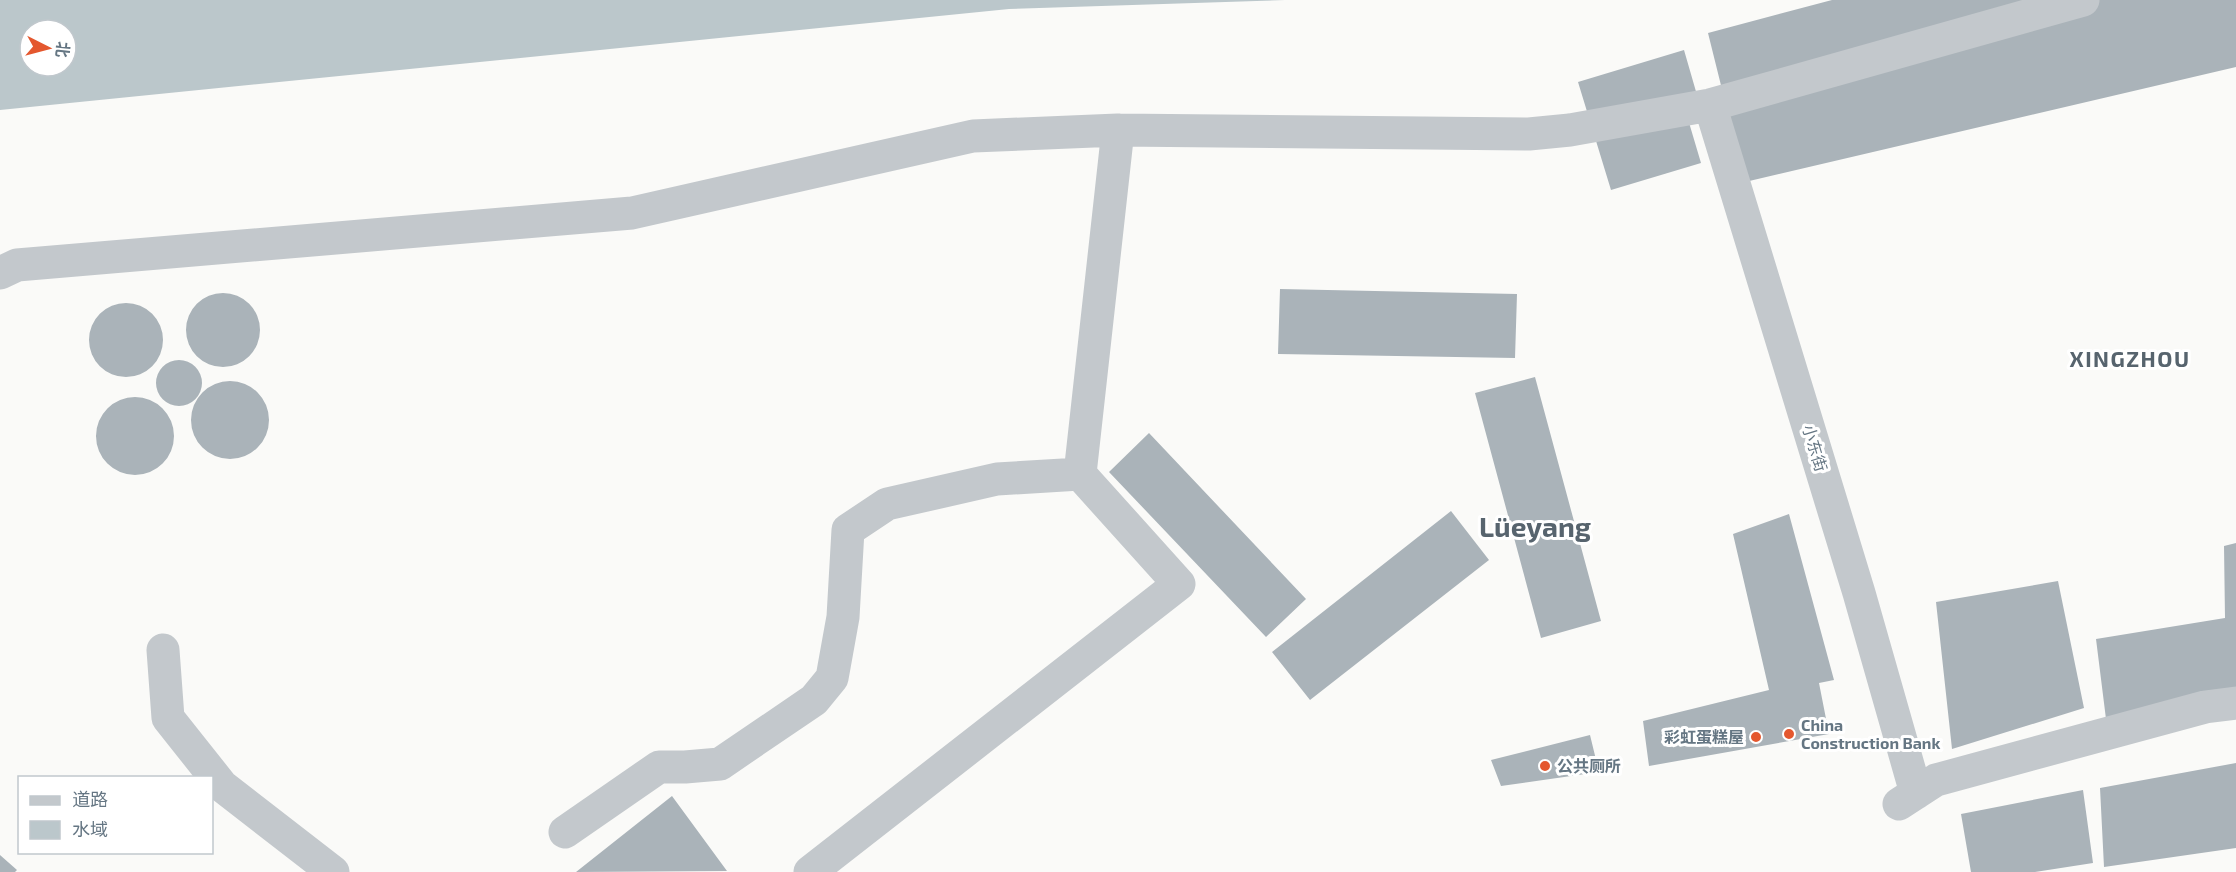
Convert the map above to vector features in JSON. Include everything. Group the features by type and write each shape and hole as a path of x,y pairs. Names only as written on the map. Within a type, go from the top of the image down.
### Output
{"street":[{"path":"0,273 16,265 632,213 974,136 1118,130 1529,134 1570,130 1710,105 2083,0"},
{"name":"小东街","path":"1710,105 1859,593 1907,798 1936,780 2205,706 2236,703"},
{"path":"810,872 1179,584 1080,474 1118,130"},
{"path":"565,832 659,767 720,764 814,700 832,678 843,616 848,530 887,504 998,479 1080,474"},
{"path":"163,650 168,718 222,786 333,872"}],"water":[{"path":"0,0 1285,0 1009,9 0,110"}],"building":[{"path":"1832,0 2236,0 2236,67 1745,182 1708,33"},
{"path":"1684,50 1697,95 1682,99 1701,163 1611,190 1578,82"},
{"path":"1280,289 1517,294 1515,358 1278,354"},
{"path":"216,293 230,293 244,299 254,309 260,323 258,344 244,361 230,367 216,367 202,361 192,351 186,337 186,323 192,309 202,299"},
{"path":"119,303 133,303 147,309 157,319 163,333 161,354 147,371 133,377 119,377 105,371 95,361 89,347 89,333 95,319 105,309"},
{"path":"179,360 188,361 195,367 201,374 201,392 195,399 188,405 179,406 170,405 163,399 157,392 156,383 157,374 163,367 170,361"},
{"path":"1535,377 1601,621 1541,638 1475,393"},
{"path":"230,381 245,384 257,393 266,405 269,420 266,435 257,447 245,456 230,459 215,456 203,447 194,435 191,420 194,405 203,393 215,384"},
{"path":"135,397 150,400 163,408 171,421 174,436 171,451 163,464 150,472 135,475 120,472 107,464 99,451 96,436 99,421 107,408 120,400"},
{"path":"1149,433 1306,599 1266,637 1109,472"},
{"path":"1451,511 1489,560 1310,700 1272,652"},
{"path":"1789,514 1834,680 1819,683 1829,734 1649,766 1643,721 1769,690 1733,534"},
{"path":"2236,543 2236,690 2106,719 2096,639 2225,618 2224,546"},
{"path":"2058,581 2084,708 1952,749 1936,602"},
{"name":"公共厕所","path":"1590,735 1599,772 1501,786 1491,760"},
{"path":"2236,763 2236,848 2104,867 2100,788"},
{"path":"2083,790 2093,863 2035,872 1971,872 1961,814"},
{"path":"672,796 727,871 576,872"},
{"path":"0,855 17,870 15,872 0,872"}],"place":[{"name":"China Construction Bank","path":"1789,734"},
{"name":"彩虹蛋糕屋","path":"1756,737"},
{"name":"公共厕所","path":"1545,766"}],"district":[{"name":"XINGZHOU","path":"2130,359"},
{"name":"Lüeyang","path":"1535,527"}]}
